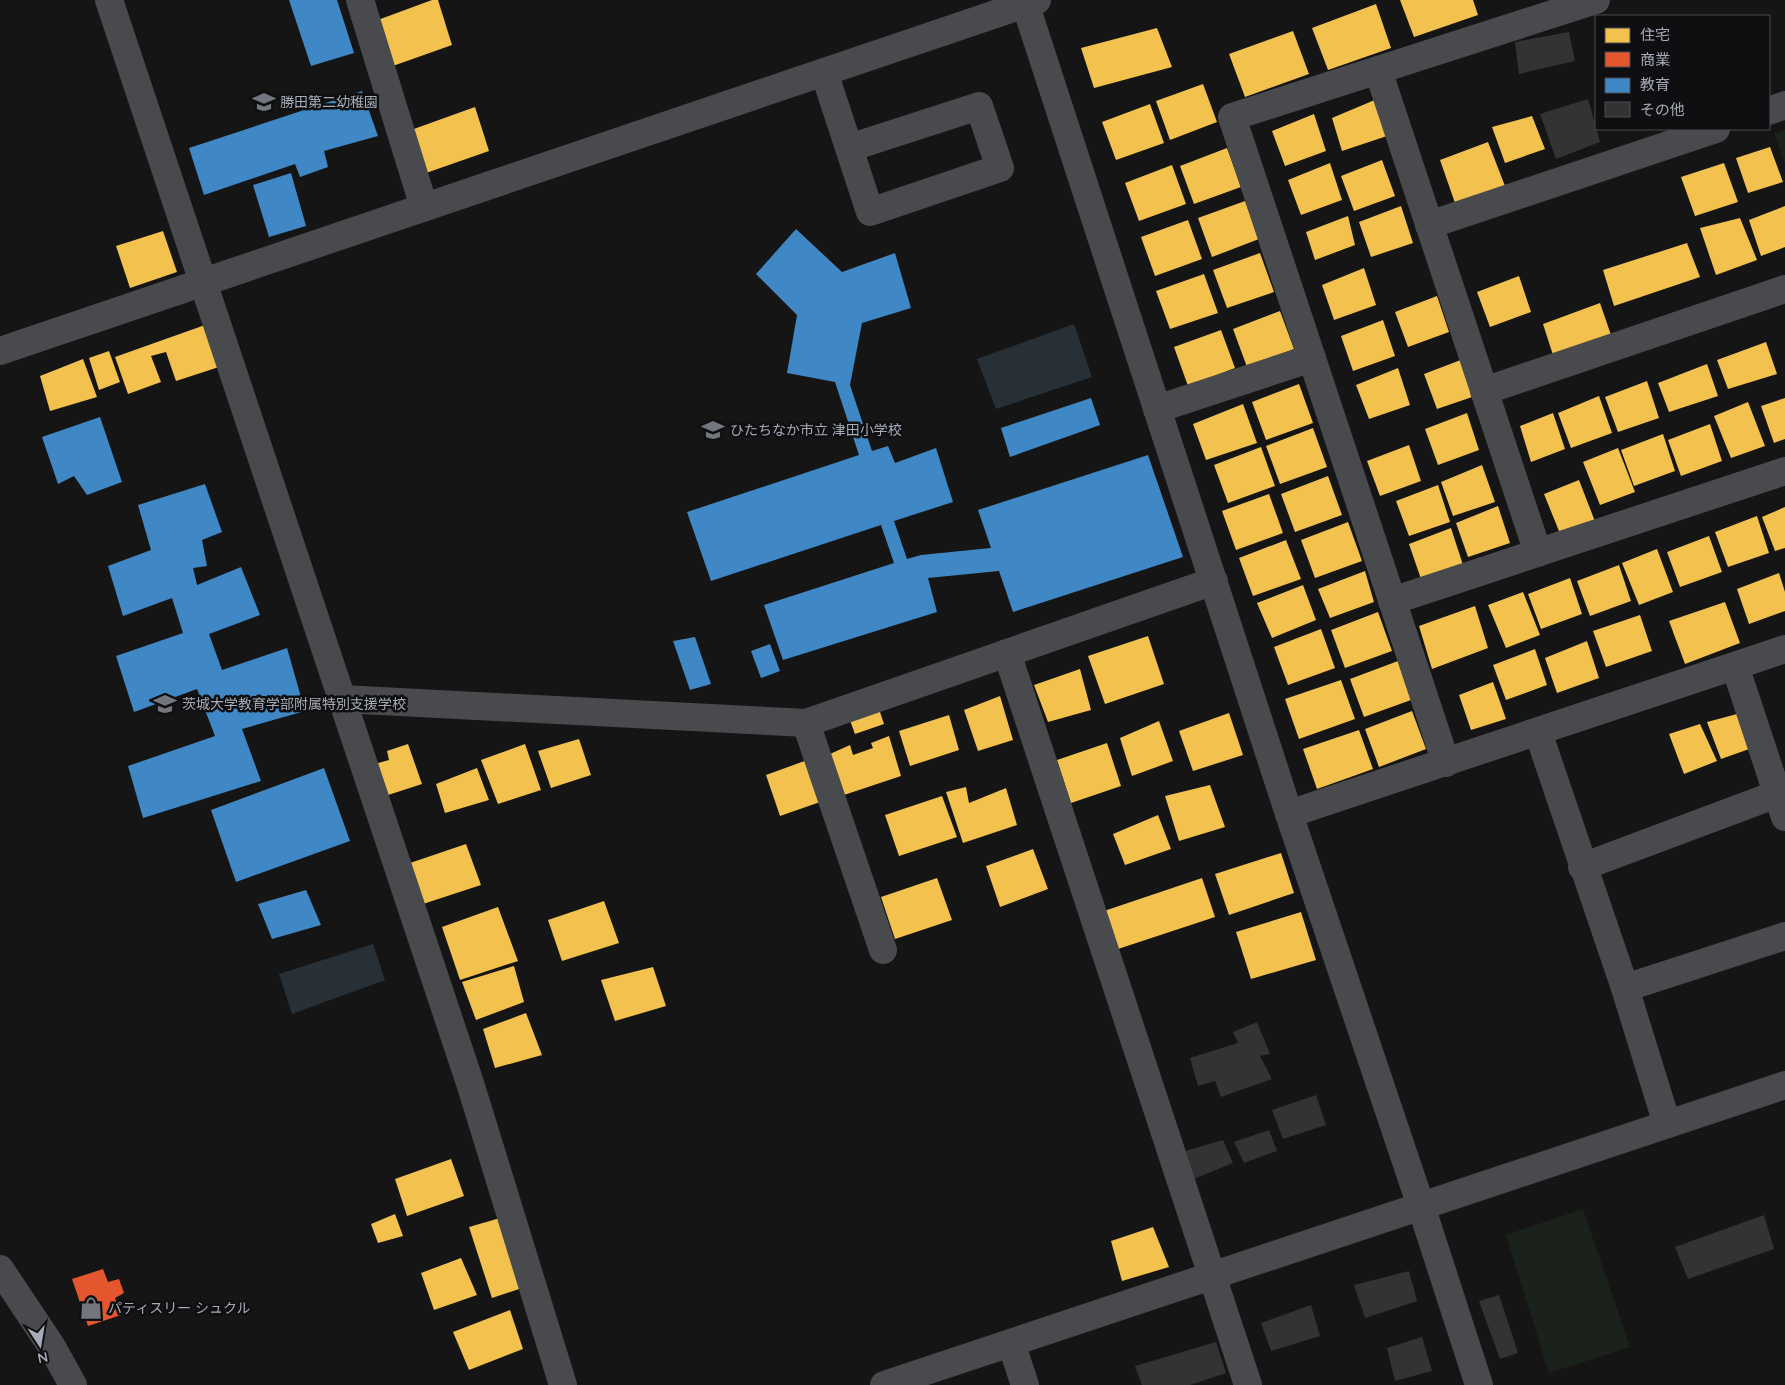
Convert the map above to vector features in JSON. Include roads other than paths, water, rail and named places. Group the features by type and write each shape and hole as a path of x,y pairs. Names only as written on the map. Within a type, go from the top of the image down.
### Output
{"street":[{"path":"109,0 470,1083 564,1385"},
{"path":"1446,762 1232,117 1596,0"},
{"path":"362,1 424,207"},
{"path":"0,349 824,72 1029,1 1157,409 1289,814 1421,1206 1478,1385"},
{"path":"1378,70 1538,553"},
{"path":"824,72 870,212 1000,168 979,106 849,148"},
{"path":"1770,111 1785,106"},
{"path":"1429,225 1713,130"},
{"path":"1484,391 1785,289"},
{"path":"1157,409 1312,358"},
{"path":"1392,602 1785,471"},
{"path":"342,699 806,723 1214,581"},
{"path":"1289,814 1785,649"},
{"path":"1007,653 1248,1385"},
{"path":"1582,867 1781,806 1735,666"},
{"path":"806,723 883,950"},
{"path":"1538,732 1582,867 1625,988 1667,1124"},
{"path":"1625,988 1785,936"},
{"path":"884,1385 1785,1085"},
{"path":"0,1269 52,1347 73,1385"},
{"path":"1011,1343 1025,1385"}],"place":[{"name":"勝田第二幼稚園","path":"264,102"},
{"name":"ひたちなか市立 津田小学校","path":"713,430"},
{"name":"茨城大学教育学部附属特別支援学校","path":"165,704"},
{"name":"パティスリー シュクル","path":"91,1308"}]}
